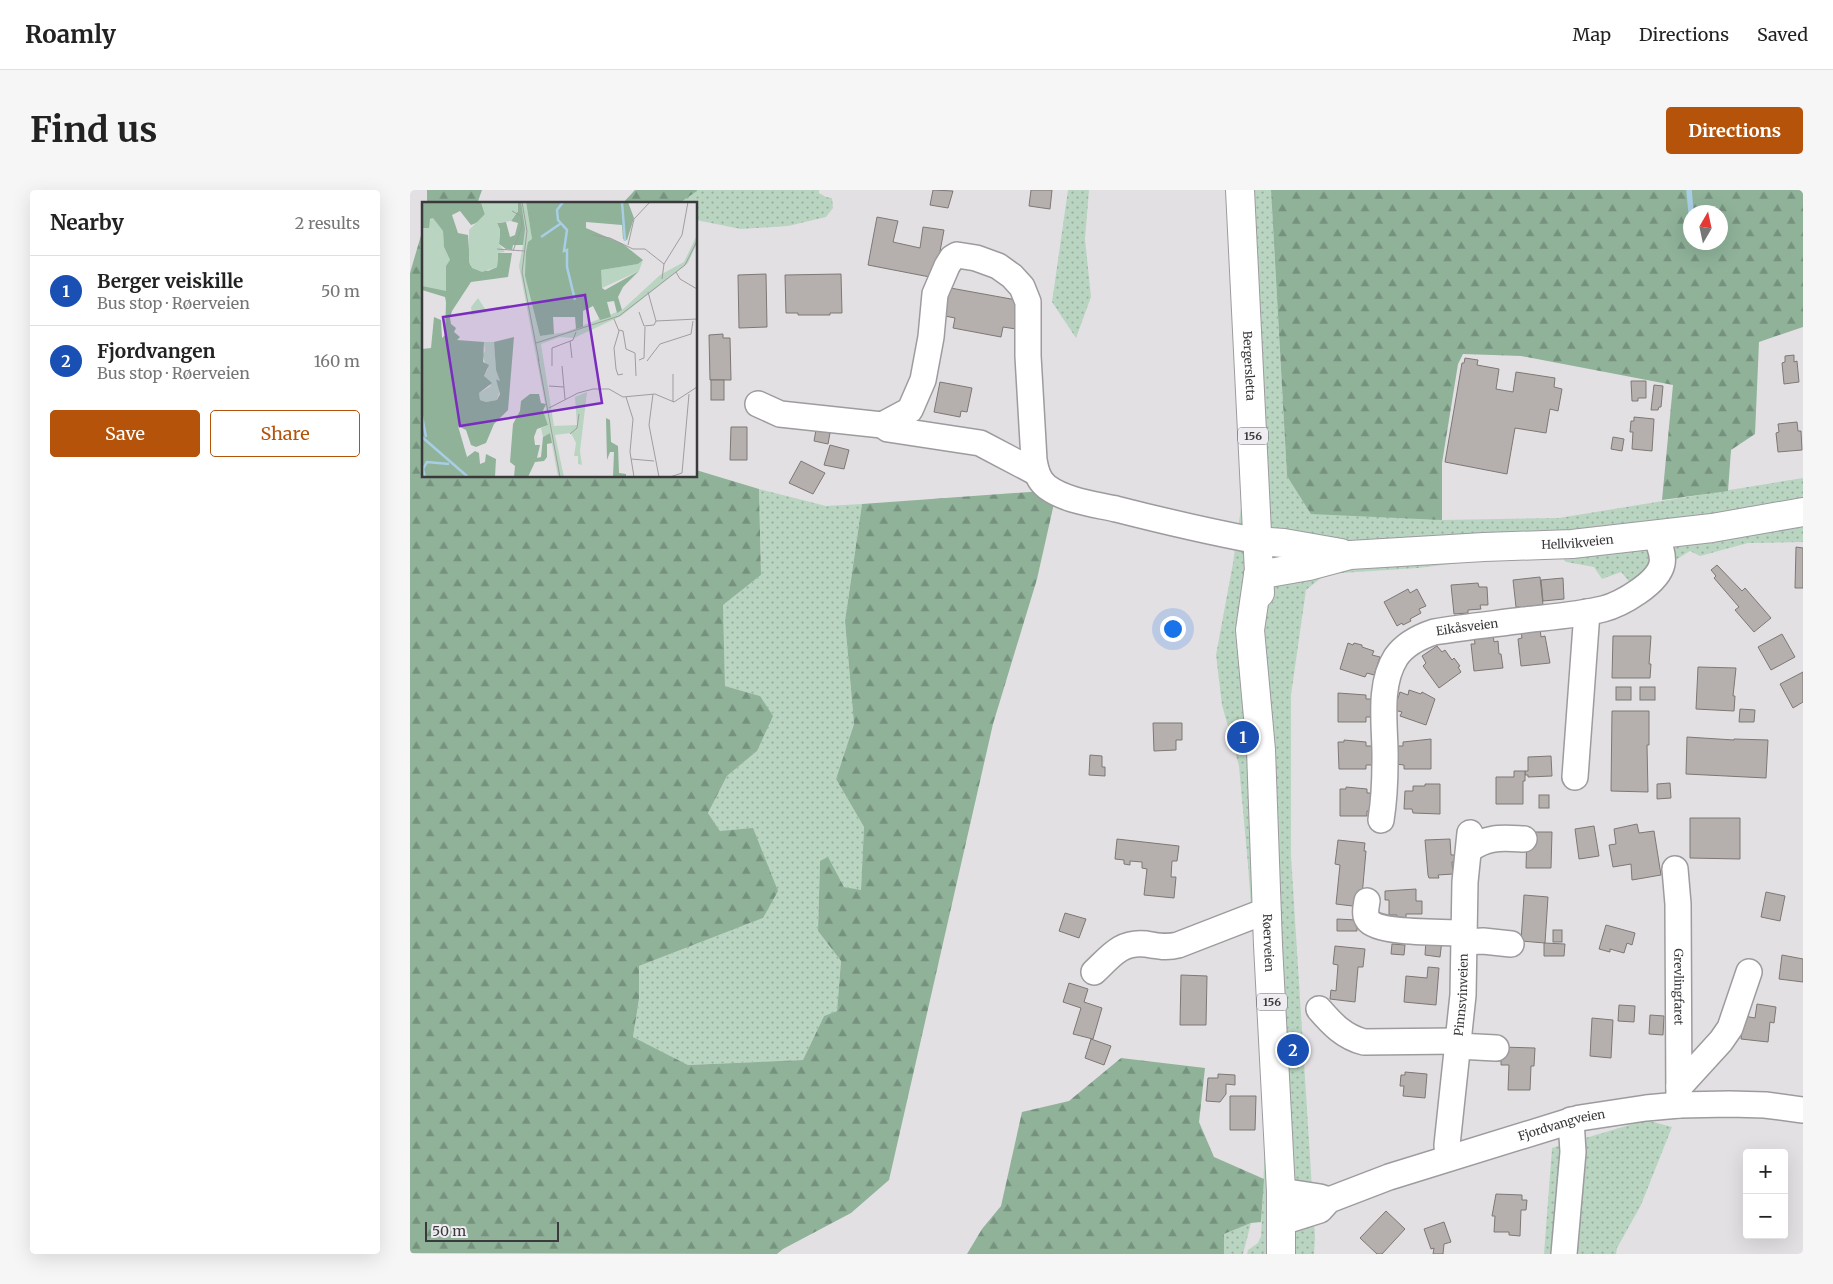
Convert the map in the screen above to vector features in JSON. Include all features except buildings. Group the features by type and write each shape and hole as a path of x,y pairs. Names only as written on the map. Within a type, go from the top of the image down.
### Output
{"main road":[{"name":"Bergersletta","path":"1240,190 1258,541"},
{"name":"Hellvikveien","path":"1258,575 1310,566 1350,555 1572,544 1712,528 1803,512"},
{"name":"Hellvikveien","path":"1258,541 1284,543 1350,555"},
{"name":"Røerveien","path":"1258,541 1258,575 1250,630 1261,750 1281,1191 1281,1254"}],"street":[{"path":"882,425 910,410 923,380 935,294 947,266 952,258 957,255 976,258 998,266 1012,276 1022,287 1028,302 1028,356 1034,460 1041,481 1061,495 1194,528 1258,541"},
{"path":"758,404 780,414 882,425 888,429 980,443 1037,473"},
{"name":"Eikåsveien","path":"1381,820 1386,762 1386,690 1391,666 1405,647 1421,636 1434,632 1587,612 1615,604 1652,580 1659,573 1662,554 1655,534"},
{"path":"1575,777 1587,612"},
{"name":"Pinnsvinveien","path":"1448,1158 1447,1145 1463,995 1466,882 1470,841 1495,838 1524,839"},
{"name":"Grevlingfaret","path":"1675,868 1678,904 1679,1096"},
{"path":"1366,901 1366,918 1378,927 1512,944"},
{"path":"1094,972 1124,945 1143,944 1170,947 1220,930 1258,914 1268,913"},
{"path":"1679,1096 1730,1028 1749,972"},
{"path":"1319,1009 1337,1029 1354,1039 1364,1042 1457,1044 1496,1048"},
{"name":"Fjordvangveien","path":"1282,1222 1320,1210 1329,1200 1389,1177 1448,1158 1572,1120 1646,1108 1679,1096 1730,1104 1765,1105 1803,1110"},
{"path":"1564,1254 1573,1152 1572,1120"},
{"path":"1281,1191 1329,1200"}],"green space":[{"path":"427,190 482,190 478,202 427,202"},
{"path":"635,190 697,190 681,202 624,202"},
{"path":"697,190 819,190 819,193 832,198 833,208 826,217 788,226 741,229 698,220 698,202 681,202"},
{"path":"1068,190 1089,190 1085,239 1091,297 1076,338 1052,302"},
{"path":"1226,190 1271,190 1287,476 1442,520 1559,518 1803,478 1803,542 1748,543 1700,556 1690,551 1633,586 1621,572 1602,579 1594,567 1566,562 1562,558 1493,559 1418,568 1326,574 1306,590 1291,695 1291,856 1315,1237 1314,1254 1247,1254 1248,1250 1258,1243 1261,1236 1266,1121 1239,766 1222,705 1216,655 1242,501"},
{"path":"1271,190 1803,190 1803,327 1759,342 1755,434 1731,450 1728,491 1662,500 1673,385 1521,356 1463,354 1458,364 1442,463 1442,520 1311,514 1287,476"},
{"path":"422,232 422,478 698,478 698,471 759,489 761,575 723,605 725,686 760,696 773,716 757,751 727,776 708,813 720,831 753,828 778,891 763,918 639,966 639,999 633,1037 688,1065 803,1060 824,1016 837,1011 841,961 818,931 820,861 828,857 844,887 861,890 864,827 836,779 854,724 845,621 862,504 1057,490 1037,579 993,724 889,1180 851,1213 777,1254 410,1253 410,273"},
{"path":"759,489 826,506 862,504 845,621 854,724 836,779 864,827 861,891 844,887 828,858 820,862 818,931 841,961 837,1011 824,1016 803,1060 688,1065 633,1037 639,999 639,966 763,918 720,831 708,813 727,776 757,751 760,696 725,686 723,605 761,575"},
{"path":"1121,1058 1205,1068 1199,1122 1214,1157 1264,1179 1261,1222 1251,1223 1224,1234 1224,1254 967,1254 982,1229 1001,1206 1022,1112 1069,1101"},
{"path":"1646,1120 1672,1127 1641,1205 1617,1248 1616,1254 1544,1254 1552,1148"},
{"path":"1251,1223 1243,1254 1224,1254 1224,1234"}],"waterway":[{"path":"1689,190 1690,205"}],"place":[{"name":"Berger veiskille","path":"1243,737"},
{"name":"Fjordvangen","path":"1293,1050"}]}
